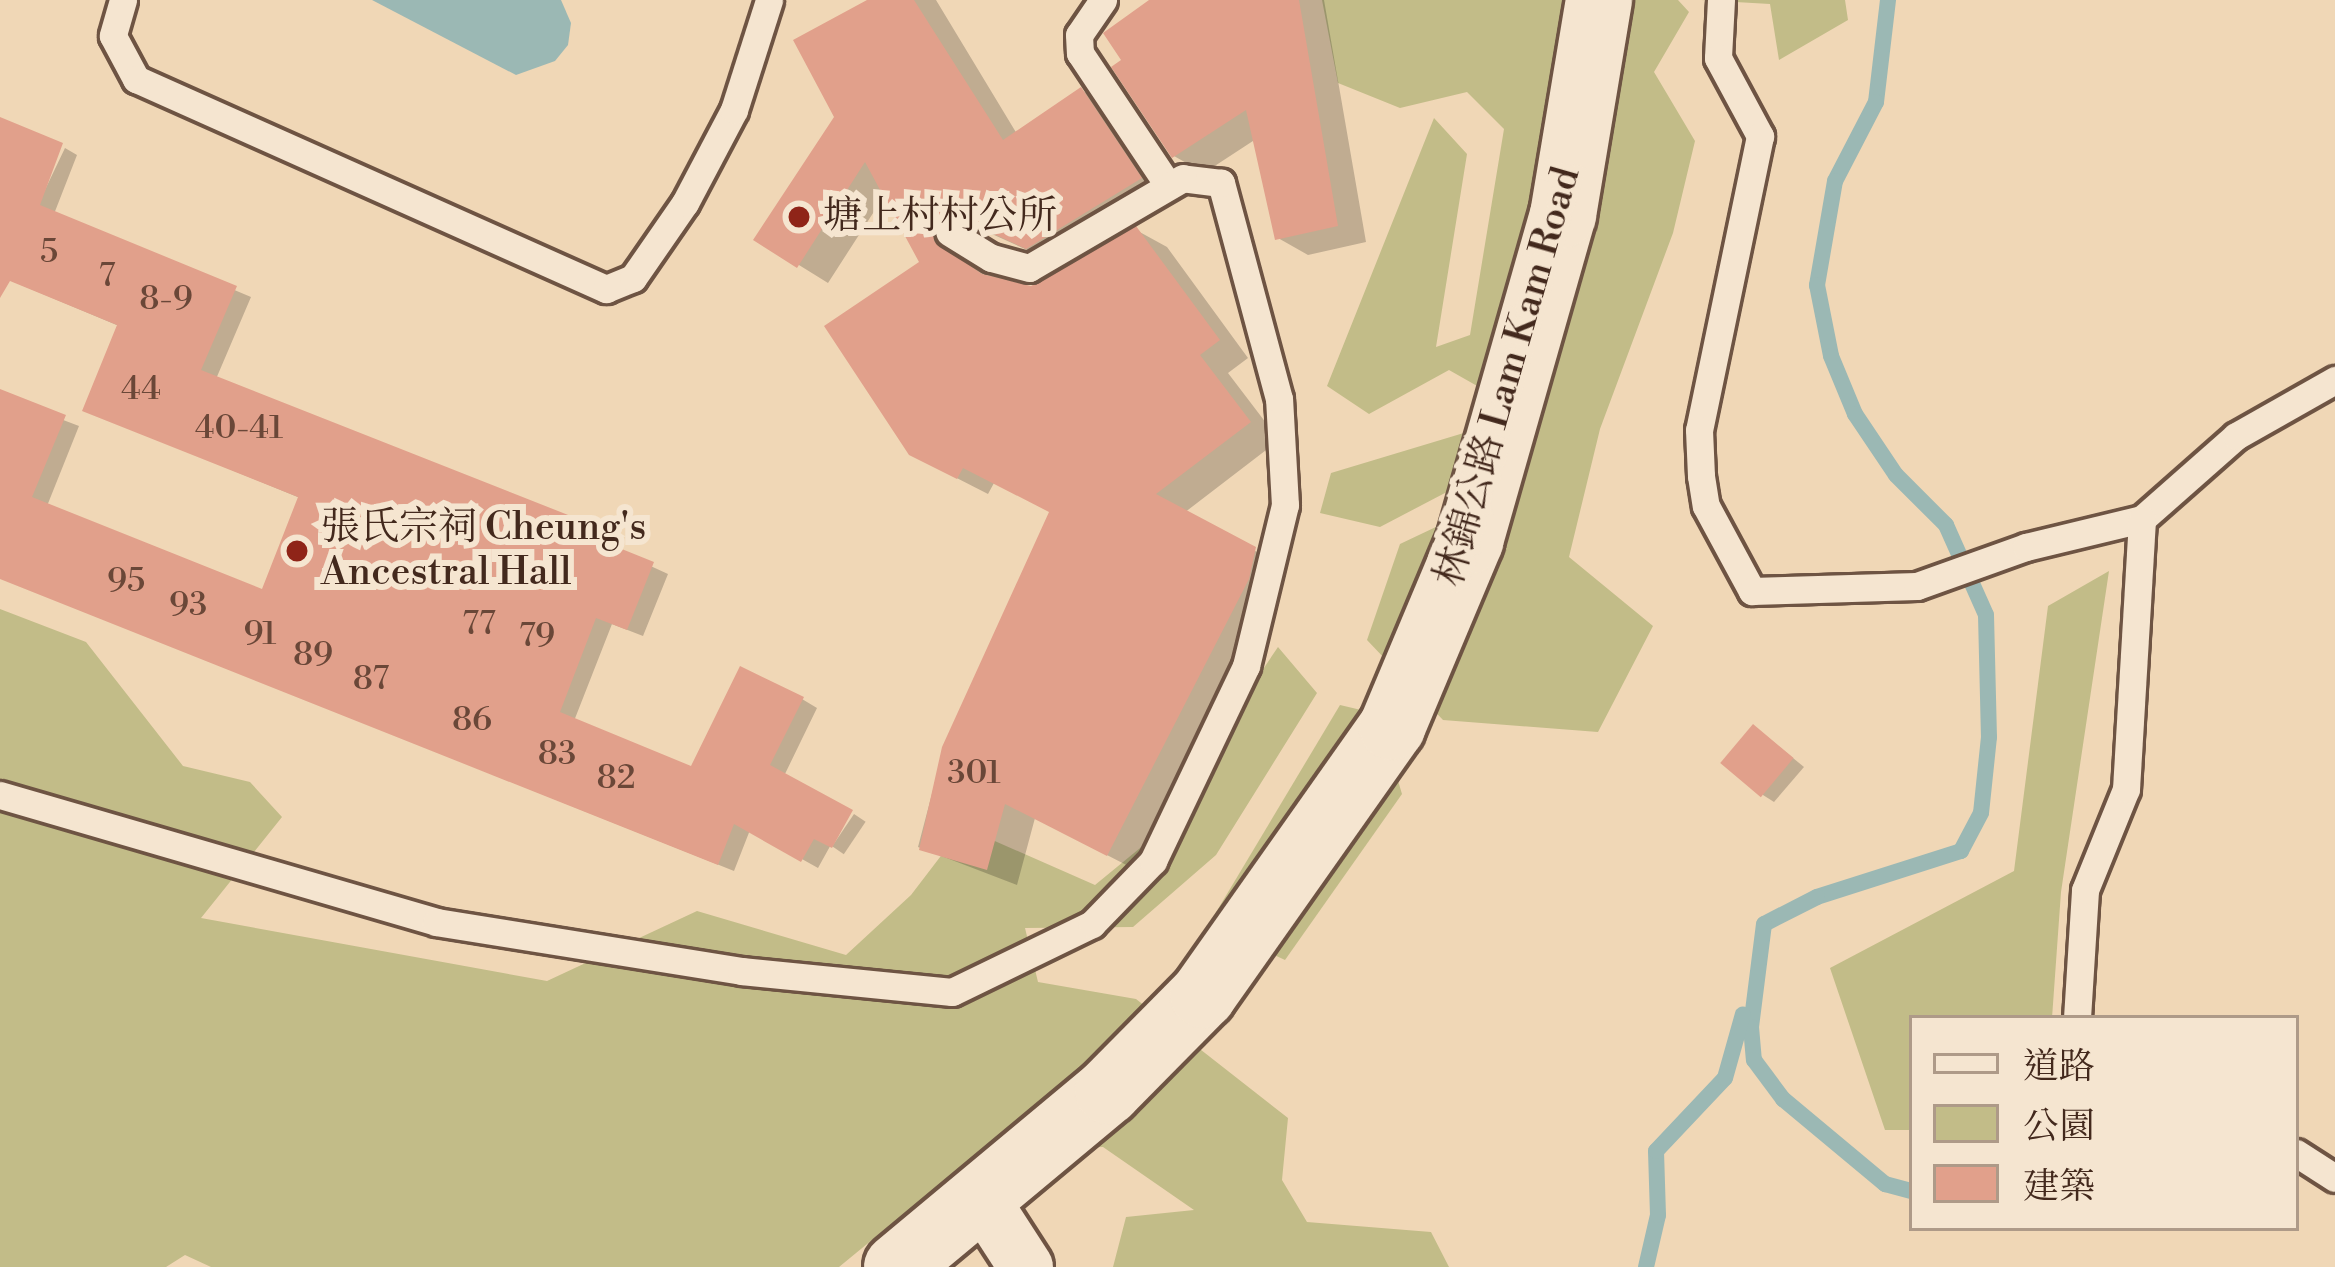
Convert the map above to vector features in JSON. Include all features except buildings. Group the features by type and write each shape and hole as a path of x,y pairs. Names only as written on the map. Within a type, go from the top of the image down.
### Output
{"main road":[{"name":"林錦公路 Lam Kam Road","path":"896,1267 982,1199 1203,995 1392,727 1477,519 1563,215 1599,0"}],"street":[{"path":"982,1199 1026,1267"}],"lane":[{"path":"123,0 112,36 136,79 606,289 633,278 685,203 734,110 769,0"},
{"path":"1103,0 1079,35 1080,53 1168,185"},
{"path":"1721,0 1718,58 1760,136 1699,430 1706,506 1752,591 1917,586 2026,547 2142,519 2236,436 2335,380"},
{"path":"0,796 436,922 741,971 952,992 1092,924 1153,861 1246,666 1285,505 1285,428 1228,195 1208,178 1168,185 1029,268 991,258 950,232"},
{"path":"2077,1015 2085,890 2126,789 2142,519"},
{"path":"2299,1155 2335,1178"}],"green space":[{"path":"1322,0 1678,0 1689,12 1654,72 1695,141 1673,233 1600,429 1569,557 1653,626 1598,732 1443,720 1367,640 1400,544 1459,516 1464,483 1380,527 1320,513 1331,473 1477,429 1486,391 1449,370 1369,414 1327,386 1434,118 1467,154 1436,347 1470,335 1504,129 1467,92 1400,108 1338,83"},
{"path":"1701,0 1845,0 1848,20 1779,60 1770,4"},
{"path":"2109,571 2061,892 2052,1015 1909,1015 1909,1130 1885,1130 1830,968 2014,871 2048,606"},
{"path":"0,609 86,642 183,766 250,782 282,817 201,918 547,981 697,911 846,955 911,895 963,827 1095,885 1145,844 1278,647 1317,693 1216,855 1133,927 1025,928 1038,982 1136,999 1288,1118 1282,1180 1307,1222 1431,1232 1449,1267 1113,1267 1126,1217 1194,1210 1103,1147 1025,1150 945,1180 839,1267 211,1267 185,1255 166,1267 0,1267"},
{"path":"1340,705 1378,714 1402,794 1285,960 1209,924"}],"water":[{"path":"372,0 561,0 571,23 568,45 555,61 516,75"}],"waterway":[{"path":"1888,0 1876,102 1835,181 1817,285 1831,356 1855,414 1896,475 1946,525 1986,615 1989,737 1981,813 1961,851 1817,897 1764,924 1751,1027 1754,1060 1783,1099 1885,1184 1909,1190"},
{"path":"1646,1267 1658,1215 1656,1151 1725,1078 1743,1014"}],"place":[{"name":"塘上村村公所","path":"799,217"},
{"name":"張氏宗祠 Cheung's Ancestral Hall","path":"297,551"}]}
